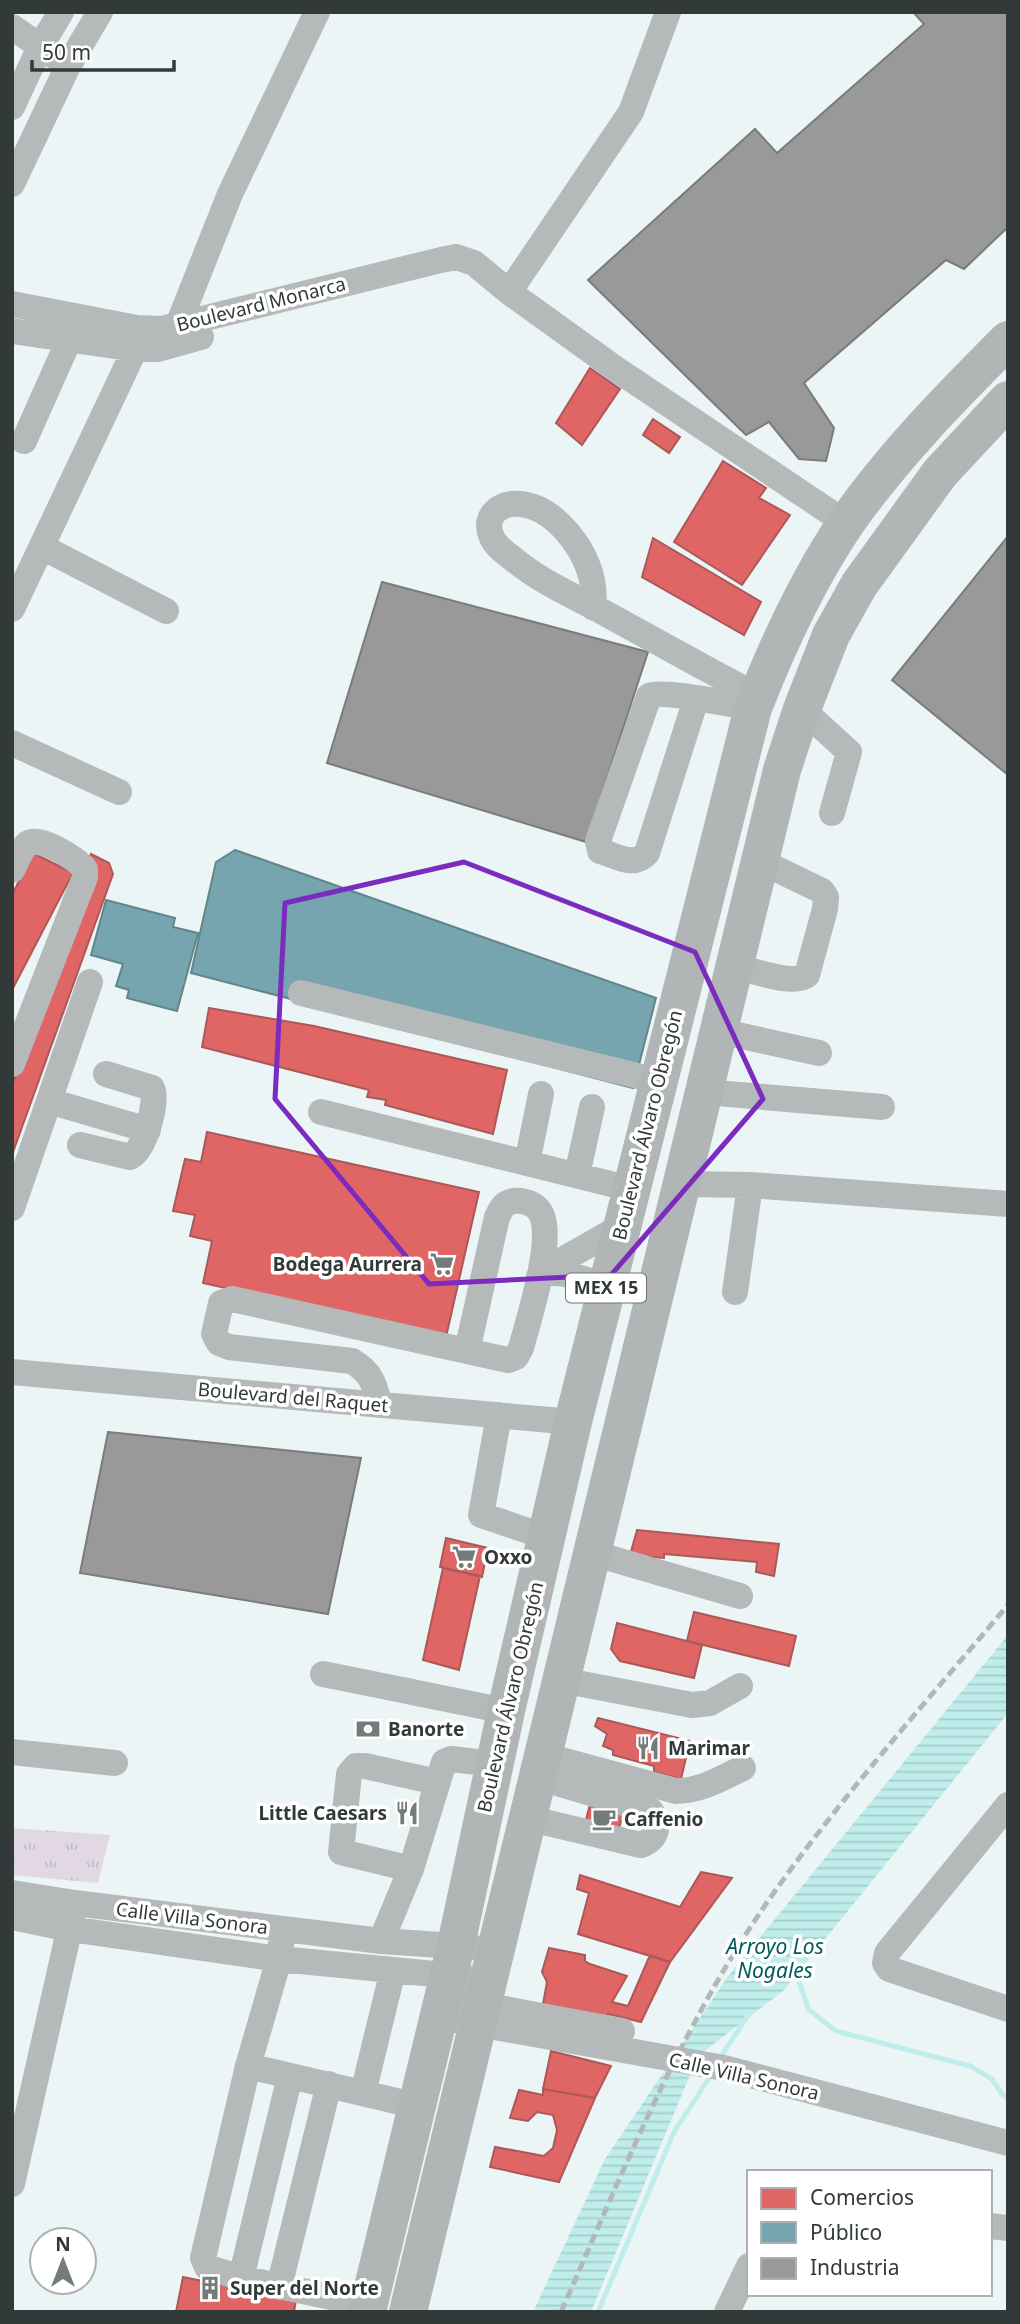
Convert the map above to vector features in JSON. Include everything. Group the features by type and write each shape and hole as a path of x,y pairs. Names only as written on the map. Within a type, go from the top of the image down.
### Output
{"highway":[{"name":"Boulevard Álvaro Obregón","path":"368,2309 447,1984 506,1711 573,1422 755,702 793,614 846,523 901,452 1008,340"},
{"name":"MEX 15","path":"408,2312 782,770 831,635 859,584 940,474 1003,412"}],"street":[{"path":"12,107 40,47 61,12"},
{"path":"12,184 68,66 100,12"},
{"path":"178,325 230,194 317,12"},
{"path":"505,288 631,112 668,12"},
{"path":"12,27 68,66"},
{"name":"Boulevard Monarca","path":"12,304 137,328 161,329 456,257 474,263 616,369 846,523"},
{"name":"Boulevard Monarca","path":"12,331 135,349 158,349 451,273 464,273 505,288"},
{"path":"24,441 69,340"},
{"path":"12,609 135,349"},
{"path":"42,547 166,611"},
{"path":"594,607 755,702"},
{"path":"696,699 647,853 632,861 600,851 598,841 649,696 660,693 696,699 755,702"},
{"path":"802,709 849,752 832,813"},
{"path":"12,743 119,792"},
{"path":"12,870 24,845 33,840 44,842 85,869 85,877 12,1064"},
{"path":"734,966 790,979 805,978 825,909 826,897 822,891 760,861"},
{"path":"12,1208 90,982"},
{"path":"301,993 658,1081"},
{"path":"719,1031 819,1053"},
{"path":"80,1144 130,1157 137,1153 148,1130 154,1096 152,1088 106,1074"},
{"path":"704,1092 882,1107"},
{"path":"527,1163 541,1094"},
{"path":"49,1101 148,1130"},
{"path":"577,1175 592,1107"},
{"path":"321,1112 631,1189"},
{"path":"681,1184 750,1185 1008,1204"},
{"path":"735,1292 750,1185"},
{"path":"380,1405 374,1384 366,1370 352,1361 229,1347 219,1343 214,1334 221,1303 232,1299 467,1351 508,1360 516,1357 521,1348 541,1269 542,1216 536,1207 527,1202 513,1200 503,1206 497,1217 467,1351"},
{"path":"541,1269 548,1264 558,1263 622,1226"},
{"path":"541,1269 546,1273 562,1274 607,1286"},
{"name":"Boulevard del Raquet","path":"12,1372 573,1422"},
{"path":"499,1415 481,1515 546,1537"},
{"path":"592,1553 740,1596"},
{"path":"323,1674 506,1711"},
{"path":"561,1680 692,1705 710,1703 740,1686"},
{"path":"12,1752 115,1763"},
{"path":"381,1941 411,1868 443,1764 449,1759 495,1764"},
{"path":"411,1868 341,1852 349,1774 356,1766 365,1766 437,1782"},
{"path":"540,1766 689,1791 743,1768"},
{"path":"527,1818 641,1845 649,1842 655,1835 656,1818 651,1811 540,1766"},
{"path":"1008,1805 887,1953 885,1959 888,1969 1008,2009"},
{"name":"Calle Villa Sonora","path":"12,1893 73,1916 279,1959 393,1969 447,1984"},
{"path":"12,2184 73,1916"},
{"name":"Calle Villa Sonora","path":"12,1917 73,1916 283,1929 381,1941 447,1984"},
{"path":"283,1929 279,1959 248,2066 202,2254 207,2267 368,2309"},
{"path":"363,2093 393,1969"},
{"path":"447,1984 485,1989"},
{"path":"447,1984 485,1989"},
{"name":"Calle Villa Sonora","path":"485,1989 654,2046 1008,2125"},
{"name":"Calle Villa Sonora","path":"726,2060 1008,2143"},
{"path":"248,2066 418,2106"},
{"path":"241,2278 290,2076"},
{"path":"279,2287 329,2084"},
{"path":"727,2312 747,2270"}],"highlighted area":[{"path":"464,862 695,952 763,1099 611,1275 429,1284 275,1099 285,903"}],"green space":[{"path":"12,1828 110,1835 98,1883 12,1875"}],"water":[{"path":"1008,1635 1008,1713 783,1991 698,2056 591,2312 533,2312 605,2159 729,1975"}],"building: Comercios":[{"path":"590,368 620,389 582,445 556,423"},
{"path":"653,419 680,437 669,453 643,435"},
{"path":"723,461 766,488 759,498 790,515 742,585 674,542"},
{"path":"653,538 761,602 744,635 642,577"},
{"path":"33,853 73,873 12,990 12,895"},
{"path":"91,854 109,863 113,874 12,1155 12,1086"},
{"path":"209,1008 314,1026 507,1070 493,1134 385,1105 386,1100 367,1097 369,1090 202,1047"},
{"path":"207,1132 479,1192 446,1337 203,1283 212,1241 190,1236 195,1215 173,1211 185,1159 201,1162"},
{"path":"637,1530 779,1544 774,1576 756,1572 757,1562 664,1554 664,1558 630,1555"},
{"name":"Oxxo","path":"446,1538 488,1548 482,1577 440,1567"},
{"path":"443,1568 480,1576 459,1670 423,1660"},
{"path":"694,1612 796,1636 789,1666 687,1641"},
{"path":"617,1623 702,1645 694,1678 620,1661 611,1649"},
{"name":"Marimar","path":"598,1718 690,1741 681,1779 654,1772 654,1766 613,1755 613,1750 603,1746 607,1734 595,1726"},
{"name":"Caffenio","path":"591,1801 624,1810 617,1836 584,1827"},
{"path":"701,1872 732,1878 670,1962 578,1934 589,1893 577,1889 580,1875 680,1907"},
{"path":"549,1948 585,1955 585,1961 590,1964 627,1976 612,2002 628,2006 650,1955 670,1962 641,2022 608,2014 608,2019 543,2004 547,1982 542,1972"},
{"path":"551,2051 611,2066 595,2098 543,2089"},
{"path":"543,2089 595,2098 559,2182 490,2167 495,2147 544,2156 553,2148 557,2130 553,2115 537,2112 528,2121 510,2118 519,2090 543,2095"},
{"name":"Super del Norte","path":"183,2277 296,2300 294,2312 176,2312"}],"building: Público":[{"path":"235,850 656,998 633,1088 191,973 216,862"},
{"path":"106,900 175,918 173,927 198,933 177,1011 127,998 129,990 116,986 123,964 91,955"}],"building: Industria":[{"path":"913,12 1008,12 1008,227 964,269 946,260 804,383 834,428 826,461 799,459 769,422 746,435 588,280 755,129 777,153 924,24"},
{"path":"1008,536 1008,775 892,680"},
{"path":"382,582 648,652 586,842 327,763"},
{"path":"108,1432 361,1458 328,1614 80,1573"}],"waterway":[{"path":"798,1967 799,1982 809,2010 836,2031 970,2066 992,2079 1008,2099"},
{"name":"Arroyo Los Nogales","path":"719,2060 748,2015"},
{"name":"Arroyo Los Nogales","path":"598,2312 674,2132 711,2075"}],"railway":[{"path":"561,2312 680,2050 736,1949 825,1825 1008,1605"}],"place":[{"name":"Bodega Aurrera","path":"442,1264"},
{"name":"Oxxo","path":"464,1557"},
{"name":"Banorte","path":"368,1729"},
{"name":"Marimar","path":"648,1748"},
{"name":"Little Caesars","path":"407,1813"},
{"name":"Caffenio","path":"604,1819"},
{"name":"Super del Norte","path":"210,2288"}]}
